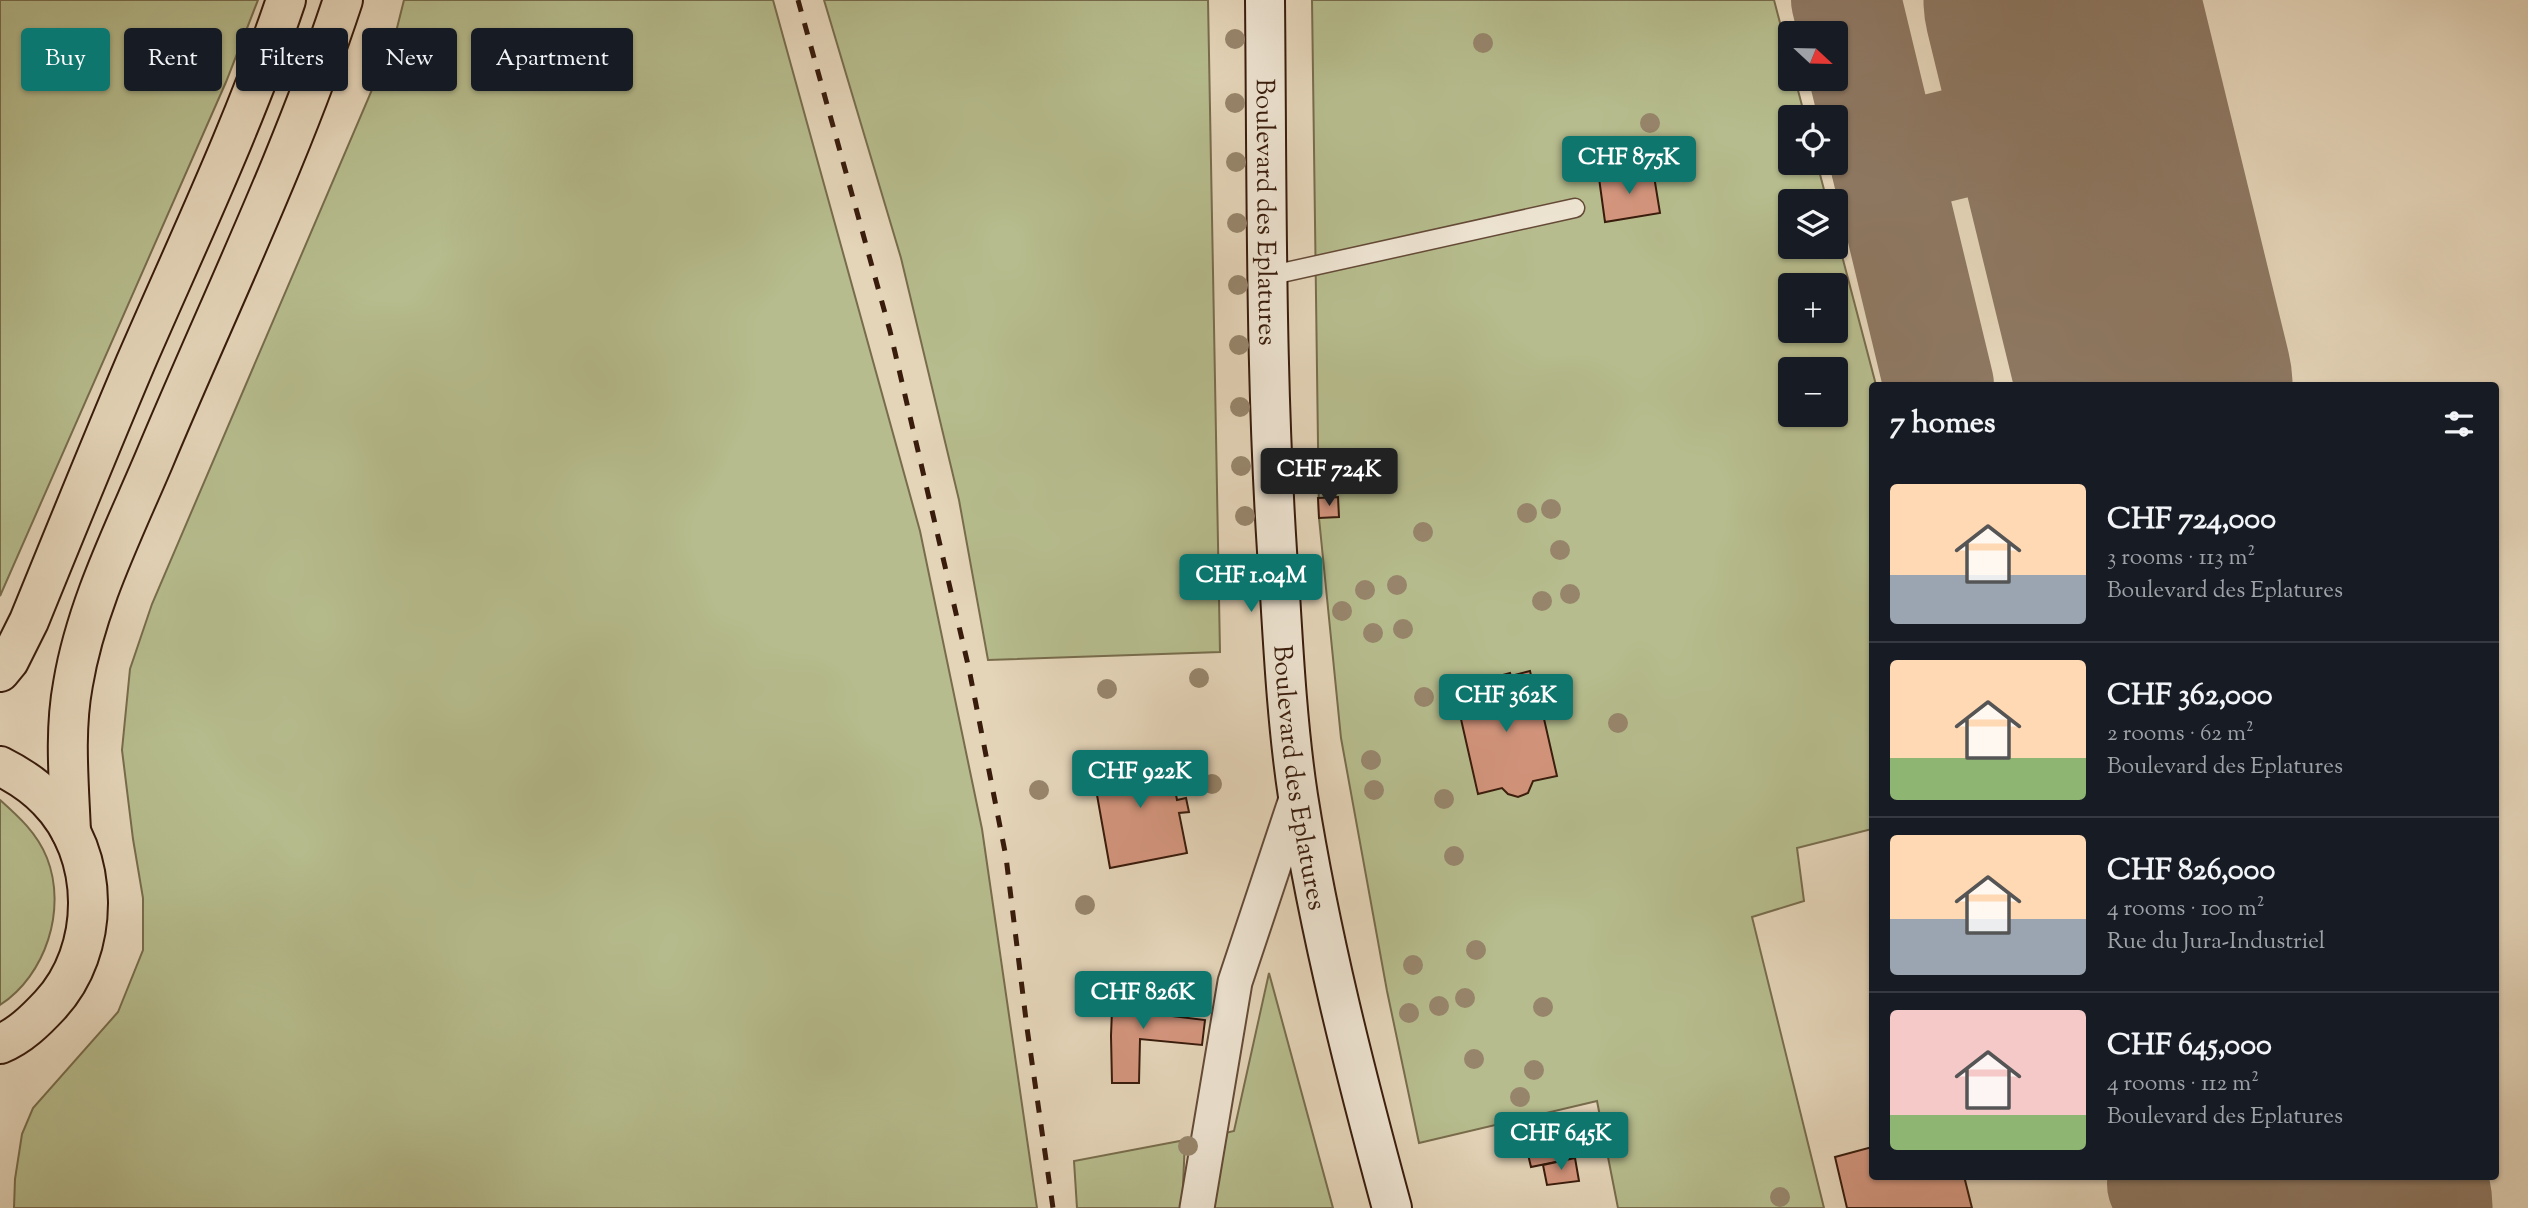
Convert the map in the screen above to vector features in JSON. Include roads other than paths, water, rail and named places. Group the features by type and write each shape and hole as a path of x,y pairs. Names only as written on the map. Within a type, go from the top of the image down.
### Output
{"main road":[{"path":"0,672 9,661 29,621 135,365 218,178 286,0"},
{"path":"71,832 68,751 72,686 81,645 105,575 291,141 321,66 343,0"},
{"name":"Boulevard des Eplatures","path":"1265,0 1269,396 1285,674 1298,793 1327,956 1392,1208"},
{"path":"0,766 21,777 49,801 71,832 83,864 89,898 87,933 76,966 59,996 36,1021 2,1048"}],"street":[{"path":"1197,1208 1235,982 1298,793"}],"lane":[{"path":"1268,276 1575,208"}],"railway":[{"path":"798,0 890,331 969,669 1006,857 1053,1208"}]}
